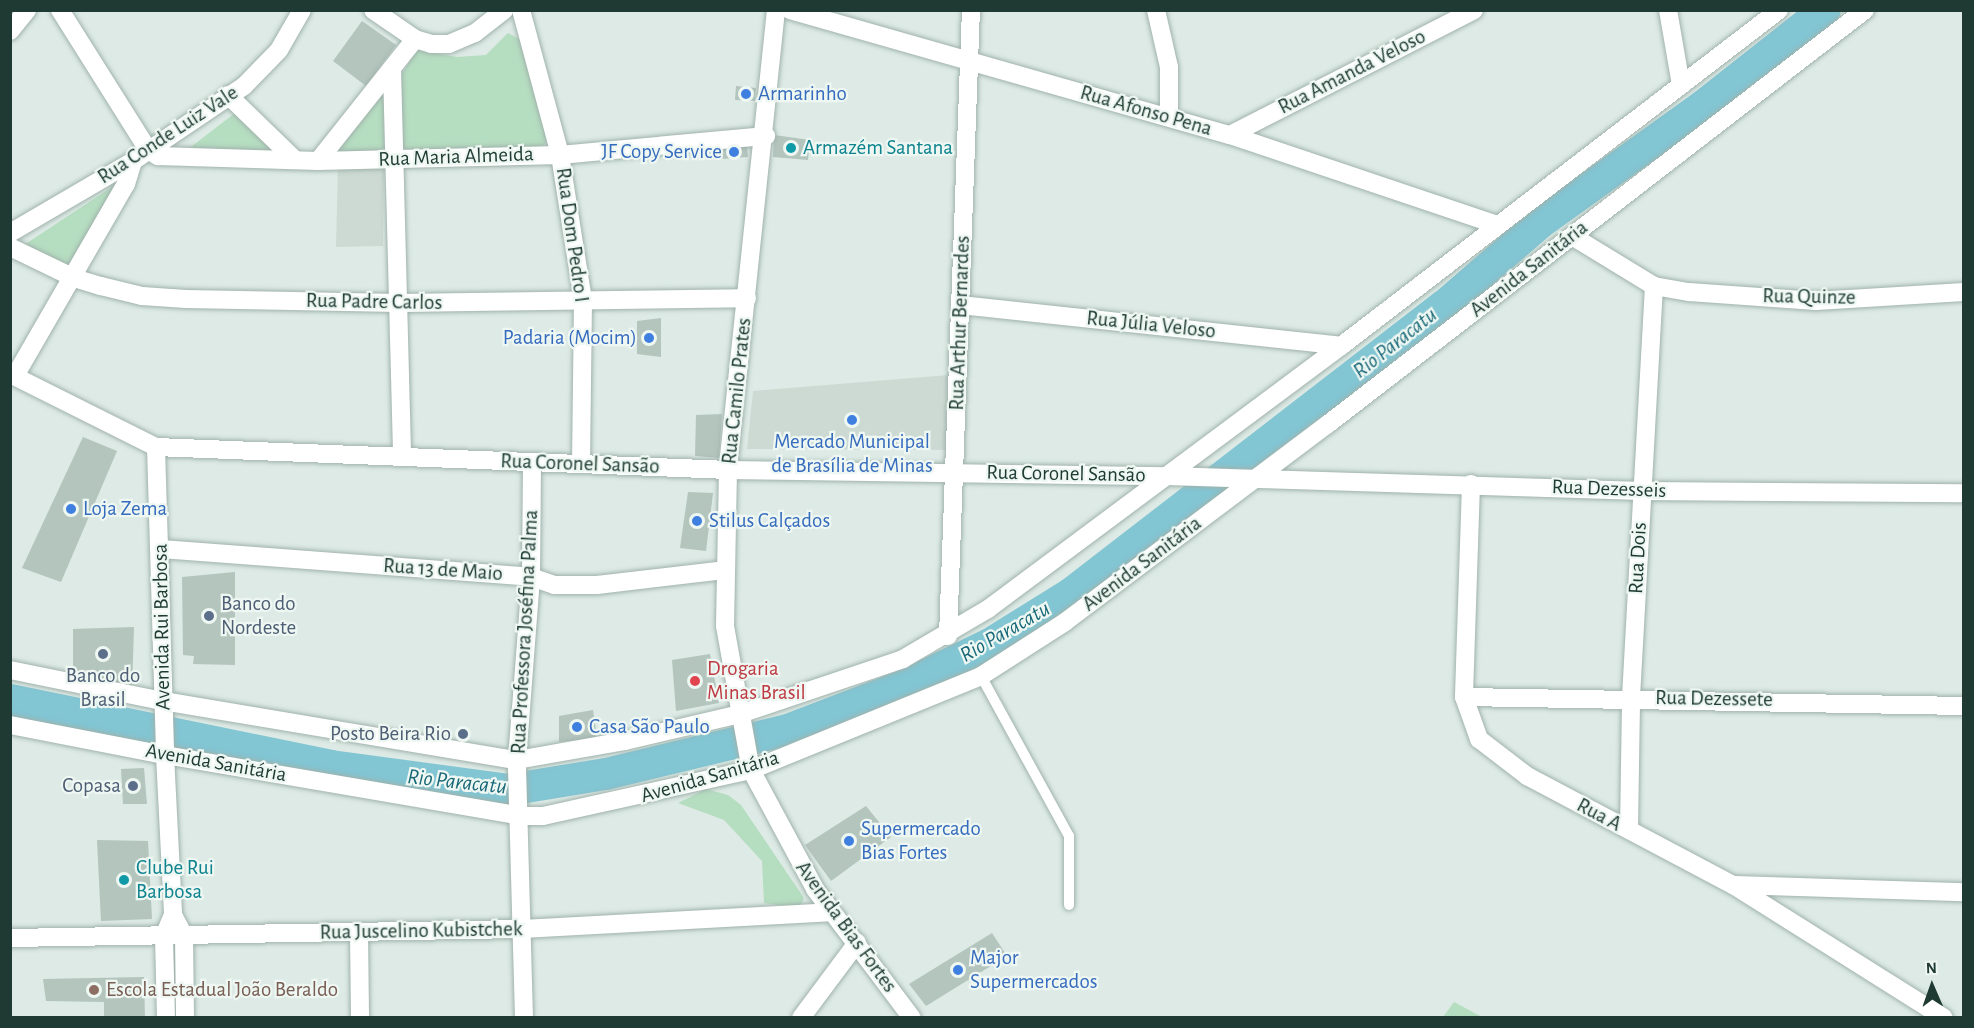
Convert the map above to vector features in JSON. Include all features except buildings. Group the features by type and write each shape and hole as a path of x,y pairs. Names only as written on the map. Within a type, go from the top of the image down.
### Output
{"street":[{"path":"10,31 27,10"},
{"path":"13,375 74,278 140,155 60,10"},
{"name":"Rua Conde Luiz Vale","path":"10,233 140,155 261,72 302,10"},
{"path":"373,10 415,39 431,44 450,44 487,27 504,10"},
{"name":"Rua Dom Pedro I","path":"521,10 560,155 583,302 581,464"},
{"name":"Rua Camilo Prates","path":"750,768 725,626 724,570 728,470 766,136 776,10"},
{"name":"Rua Afonso Pena","path":"790,10 1230,135 1498,225"},
{"name":"Rua Arthur Bernardes","path":"948,636 956,471 971,10"},
{"path":"1156,10 1169,67 1169,117"},
{"name":"Rua Amanda Veloso","path":"1230,135 1474,10"},
{"path":"1668,10 1681,85"},
{"path":"10,670 163,701 517,766 625,741 741,719 862,675 948,636 1341,346 1779,10"},
{"name":"Avenida Sanitária","path":"10,725 165,749 520,812 576,811 750,768 981,676 1065,622 1865,10"},
{"path":"318,161 415,39"},
{"path":"392,70 397,159 402,457"},
{"path":"228,95 295,160"},
{"name":"Rua Maria Almeida","path":"140,155 318,161 560,155 766,136"},
{"path":"1572,236 1654,286"},
{"name":"Rua Padre Carlos","path":"10,247 74,278 124,293 164,298 399,303 747,298"},
{"name":"Rua Quinze","path":"1654,286 1689,292 1816,301 1964,292"},
{"name":"Rua Dois","path":"1629,830 1631,697 1654,286"},
{"name":"Rua Júlia Veloso","path":"960,305 1341,346"},
{"name":"Rua Coronel Sansão","path":"13,375 156,447 728,470 956,471 1254,479"},
{"name":"Avenida Rui Barbosa","path":"156,447 161,549 163,701 173,915 184,936 185,1017"},
{"name":"Rua Professora Joséfina Palma","path":"524,1017 517,766 531,577 532,462"},
{"name":"Rua Dezesseis","path":"1254,479 1642,490 1964,493"},
{"name":"Rua A","path":"1470,484 1464,697 1479,739 1494,753 1527,776 1733,885 1944,1017"},
{"name":"Rua 13 de Maio","path":"161,549 531,577 554,585 597,585 724,570"},
{"name":"Rua Dezessete","path":"1464,697 1631,697 1964,706"},
{"name":"Avenida Bias Fortes","path":"750,768 794,855 831,912 912,1017"},
{"path":"1733,885 1964,892"},
{"name":"Rua Juscelino Kubistchek","path":"10,938 522,929 831,912"},
{"name":"Avenida Rui Barbosa","path":"166,1017 164,936 173,915"},
{"path":"359,933 360,1017"},
{"path":"801,1017 857,943"}],"lane":[{"path":"981,676 1069,836 1070,904"}],"shaded area":[{"path":"384,165 383,246 336,247 338,166"},
{"name":"Mercado Municipal de Brasília de Minas","path":"949,375 956,450 747,449 753,391"}],"green space":[{"path":"508,33 521,40 547,141 541,148 412,152 401,146 399,79 416,50 457,57 486,55"},
{"path":"387,85 392,152 331,154"},
{"path":"235,113 282,152 187,150"},
{"path":"115,185 70,271 24,245"},
{"path":"706,789 728,795 741,805 804,898 799,908 764,903 762,861 724,820 678,803"},
{"path":"1454,1002 1482,1017 1443,1017"}],"waterway":[{"name":"Rio Paracatu","path":"10,700 331,766 508,790 606,774 788,730 905,685 990,644 1072,593 1444,306 1541,222 1703,106 1825,10"}],"place":[{"name":"Armarinho","path":"746,94"},
{"name":"Armazém Santana","path":"791,148"},
{"name":"JF Copy Service","path":"734,152"},
{"name":"Padaria (Mocim)","path":"649,338"},
{"name":"Mercado Municipal de Brasília de Minas","path":"852,420"},
{"name":"Loja Zema","path":"71,509"},
{"name":"Stilus Calçados","path":"697,521"},
{"name":"Banco do Nordeste","path":"209,616"},
{"name":"Banco do Brasil","path":"103,654"},
{"name":"Drogaria Minas Brasil","path":"695,681"},
{"name":"Casa São Paulo","path":"577,727"},
{"name":"Posto Beira Rio","path":"463,734"},
{"name":"Copasa","path":"133,786"},
{"name":"Supermercado Bias Fortes","path":"849,841"},
{"name":"Clube Rui Barbosa","path":"124,880"},
{"name":"Major Supermercados","path":"958,970"},
{"name":"Escola Estadual João Beraldo","path":"94,990"}]}
